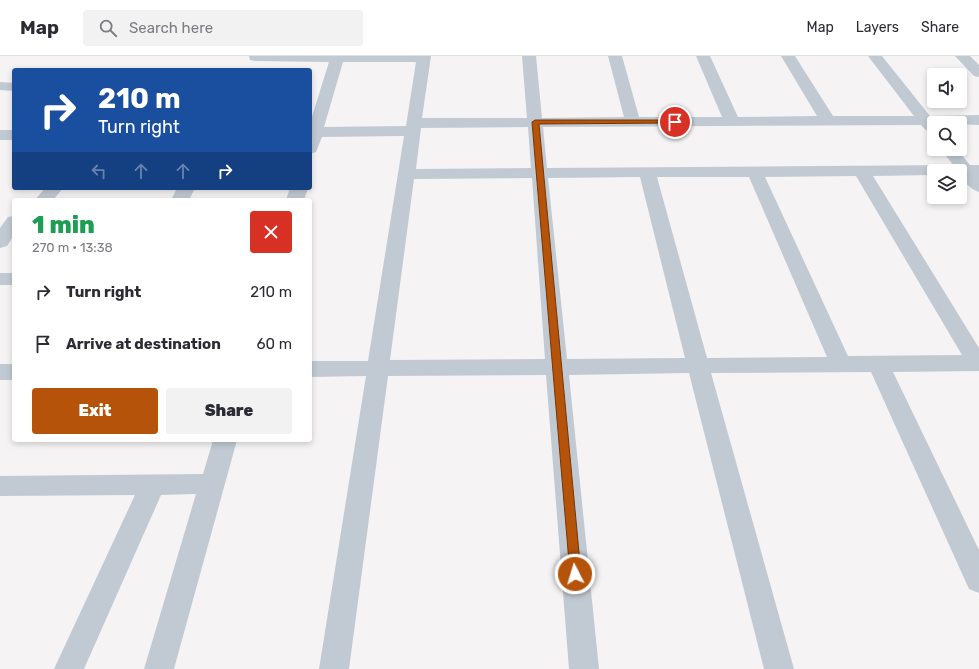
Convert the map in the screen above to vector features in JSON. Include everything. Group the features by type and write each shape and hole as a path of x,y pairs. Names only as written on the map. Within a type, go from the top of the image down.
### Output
{"street":[{"path":"249,68 255,56 337,58 424,57 334,669"},
{"path":"529,56 584,669"},
{"path":"615,56 633,122"},
{"path":"704,56 732,121"},
{"path":"788,56 828,120"},
{"path":"875,56 927,121"},
{"path":"962,56 979,73"},
{"path":"337,58 312,132 535,122 828,120 927,125"},
{"path":"0,86 12,87"},
{"path":"967,121 979,120"},
{"path":"0,135 12,135"},
{"path":"957,156 972,170 979,187"},
{"path":"407,174 972,170"},
{"path":"862,171 978,363"},
{"path":"755,172 841,364"},
{"path":"647,173 779,669"},
{"path":"46,198 52,190"},
{"path":"0,242 12,224"},
{"path":"0,279 12,279"},
{"path":"878,363 979,580"},
{"path":"312,369 978,363"},
{"path":"0,372 12,372"},
{"path":"159,669 225,442"},
{"path":"69,669 153,484"},
{"path":"0,486 213,484"}],"route":[{"path":"575,574 535,122 675,122"}]}
